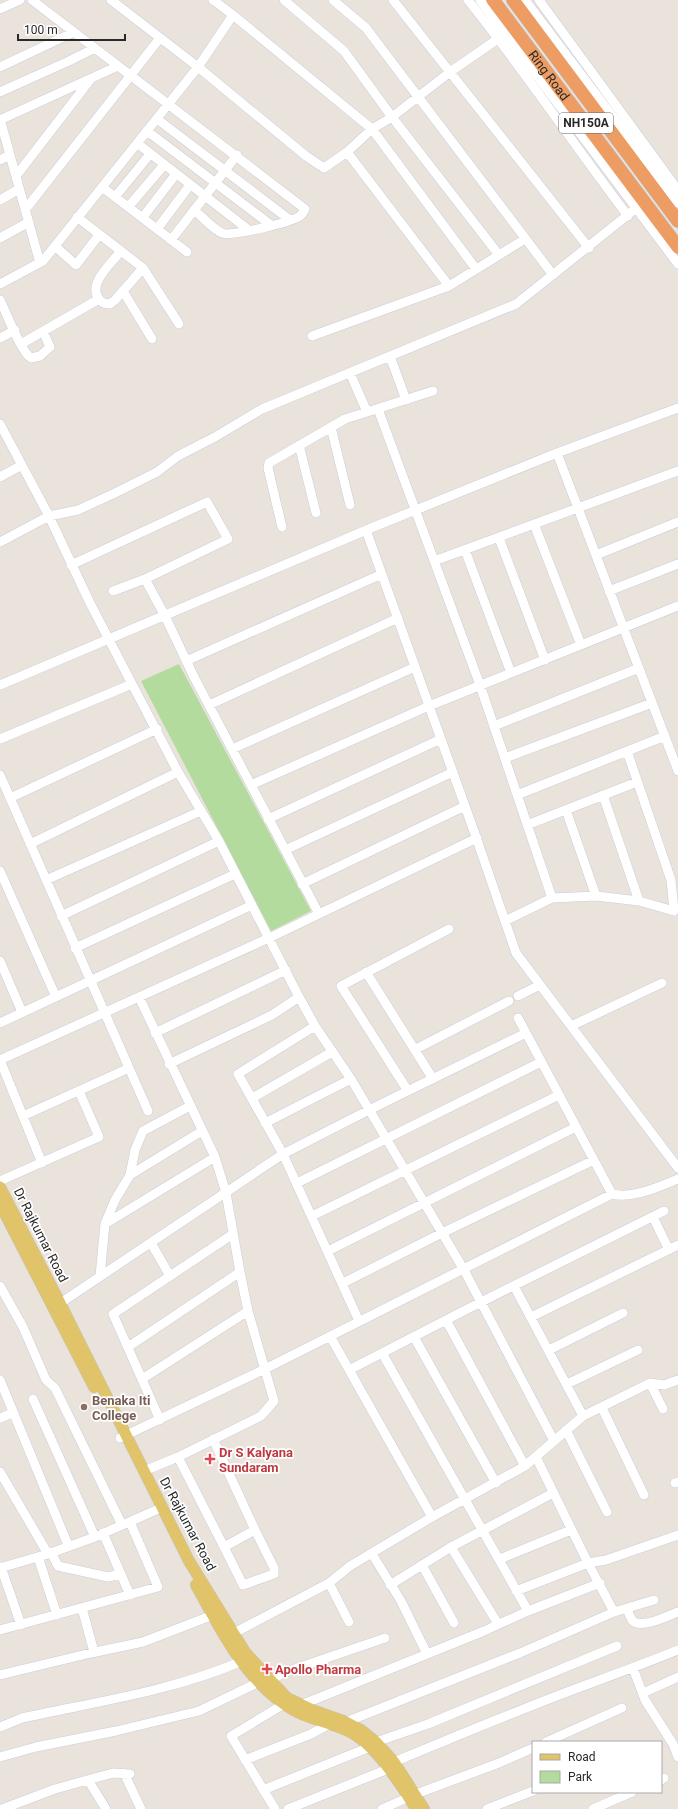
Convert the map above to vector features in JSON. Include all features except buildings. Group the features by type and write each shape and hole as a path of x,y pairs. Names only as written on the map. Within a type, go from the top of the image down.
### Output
{"highway":[{"name":"Ring Road","path":"493,0 640,205 678,247"},
{"name":"Ring Road","path":"513,0 671,187 678,221"}],"main road":[{"name":"Dr Rajkumar Road","path":"0,1187 57,1305 159,1508 189,1561 245,1652 287,1698 301,1705 346,1722 361,1730 391,1766 412,1796 424,1809"},
{"name":"Dr Rajkumar Road","path":"0,1204 57,1305"},
{"name":"Dr Rajkumar Road","path":"123,1437 144,1471 182,1564 242,1661 259,1682 284,1704 311,1718 354,1734 373,1745"},
{"name":"Dr Rajkumar Road","path":"412,1796 416,1809"}],"street":[{"path":"0,9 20,0"},
{"path":"32,0 168,105 237,155 305,209 301,216 290,220 250,231 228,234 221,233 194,210"},
{"path":"111,0 198,67 306,156 324,168 347,152 372,129 392,117 450,72 502,36"},
{"path":"215,0 372,129 476,269"},
{"path":"284,0 344,51 392,117 499,255"},
{"path":"333,0 366,28 525,239 554,275"},
{"path":"393,0 588,248"},
{"path":"468,0 502,36 640,205 678,264"},
{"path":"480,0 502,36 580,153 628,216"},
{"path":"524,0 671,187"},
{"path":"539,0 638,135 671,187 678,203"},
{"path":"0,284 40,263 55,246 198,67 232,15"},
{"path":"0,67 74,32"},
{"path":"25,210 160,38"},
{"path":"0,92 70,61 95,48"},
{"path":"40,263 0,120 118,66"},
{"path":"16,176 91,79"},
{"path":"156,119 290,220"},
{"path":"147,131 271,225"},
{"path":"137,143 204,197 250,231"},
{"path":"347,152 448,286"},
{"path":"115,197 150,154"},
{"path":"0,160 10,155"},
{"path":"171,240 237,155"},
{"path":"129,206 164,165"},
{"path":"142,217 176,174"},
{"path":"157,229 190,185"},
{"path":"102,187 129,206 187,252"},
{"path":"0,200 20,189"},
{"path":"0,542 49,516 78,510 157,472 178,456 215,437 262,409 516,304 640,205"},
{"path":"77,218 143,268 179,324"},
{"path":"0,238 29,222"},
{"path":"55,246 76,265 100,235"},
{"path":"312,336 448,286 525,239"},
{"path":"120,251 96,285 96,293 103,303 110,304 143,268"},
{"path":"123,291 152,339"},
{"path":"21,344 99,299"},
{"path":"0,300 21,344 28,356 31,358 40,356 50,347 43,331"},
{"path":"0,338 15,330"},
{"path":"390,356 406,400"},
{"path":"350,373 367,412"},
{"path":"282,527 268,468 269,463 345,419 432,391"},
{"path":"0,685 366,530 557,454 678,408"},
{"path":"378,409 480,685 552,898"},
{"path":"0,424 49,516 71,565 109,640 178,772 219,841 299,997 315,1026 351,1080 464,1270 554,1441"},
{"path":"331,427 350,505"},
{"path":"299,445 316,513"},
{"path":"557,454 678,771"},
{"path":"0,477 22,465"},
{"path":"434,561 678,471"},
{"path":"71,565 207,502 228,539 145,579 114,591"},
{"path":"596,555 678,522"},
{"path":"534,524 581,645"},
{"path":"366,530 477,838 516,953 678,1168"},
{"path":"499,538 545,660"},
{"path":"465,550 511,673"},
{"path":"610,591 678,564"},
{"path":"186,662 382,574"},
{"path":"145,579 165,616 186,662 318,914"},
{"path":"251,785 429,706 678,608"},
{"path":"209,705 398,618"},
{"path":"232,748 415,667"},
{"path":"494,726 639,668"},
{"path":"0,739 132,684"},
{"path":"505,758 652,703"},
{"path":"10,798 156,729"},
{"path":"517,795 665,736"},
{"path":"268,819 441,740"},
{"path":"505,922 552,898 596,896 639,902 674,911 671,880 627,751"},
{"path":"30,844 178,772"},
{"path":"285,850 453,772"},
{"path":"0,775 89,981 148,1111"},
{"path":"527,825 637,782"},
{"path":"603,795 639,902"},
{"path":"302,884 465,806"},
{"path":"566,810 596,896"},
{"path":"46,880 201,811"},
{"path":"42,1163 0,1060 269,938 477,838"},
{"path":"61,916 219,841"},
{"path":"0,871 56,997"},
{"path":"75,948 235,874"},
{"path":"0,1023 252,905"},
{"path":"408,1091 341,986 449,929"},
{"path":"0,961 22,1012"},
{"path":"155,1033 286,970"},
{"path":"366,972 416,1049 433,1079"},
{"path":"571,1026 662,983"},
{"path":"518,996 540,985"},
{"path":"139,997 169,1064 215,1156 226,1193 248,1311 274,1401 261,1416 178,1457 144,1471"},
{"path":"169,1064 272,1015 299,997"},
{"path":"416,1049 509,1001"},
{"path":"518,1018 612,1194"},
{"path":"315,1026 238,1074 284,1154 359,1321"},
{"path":"57,1305 284,1154 369,1110 526,1033"},
{"path":"252,1098 332,1052"},
{"path":"297,1183 541,1062"},
{"path":"23,1116 129,1068"},
{"path":"266,1122 351,1080"},
{"path":"0,1180 99,1137 79,1091"},
{"path":"312,1216 559,1094"},
{"path":"100,1276 105,1224 115,1200 130,1175 135,1150 143,1131 190,1106"},
{"path":"328,1251 576,1127"},
{"path":"130,1175 202,1131"},
{"path":"105,1224 215,1156"},
{"path":"343,1283 442,1233 594,1160"},
{"path":"123,1437 464,1270 612,1194 620,1196 634,1194 678,1179"},
{"path":"349,1370 481,1302 664,1211"},
{"path":"653,1217 669,1250"},
{"path":"160,1420 113,1314 233,1234"},
{"path":"151,1242 170,1276"},
{"path":"531,1317 678,1245"},
{"path":"128,1347 240,1272"},
{"path":"0,1286 23,1327 46,1380 55,1388 158,1587 0,1630"},
{"path":"514,1286 584,1416"},
{"path":"142,1379 248,1311"},
{"path":"549,1350 623,1313"},
{"path":"446,1320 525,1466"},
{"path":"330,1336 432,1517"},
{"path":"414,1337 496,1483"},
{"path":"567,1384 638,1350"},
{"path":"382,1353 464,1499 500,1559 528,1611"},
{"path":"0,1380 12,1413 68,1545"},
{"path":"234,1633 329,1583 350,1566 432,1517 525,1466 584,1416 650,1383 664,1385 678,1380"},
{"path":"650,1383 663,1409"},
{"path":"33,1398 99,1535 121,1574 130,1595"},
{"path":"602,1408 644,1495"},
{"path":"0,1418 12,1413"},
{"path":"566,1430 607,1512"},
{"path":"178,1457 243,1585 274,1574 274,1568 255,1530 214,1439"},
{"path":"536,1457 614,1612"},
{"path":"0,1472 58,1566 108,1577 121,1574"},
{"path":"390,1585 451,1547 553,1493"},
{"path":"22,1625 1,1568 38,1557 99,1535 159,1508"},
{"path":"224,1547 255,1530"},
{"path":"500,1559 572,1530"},
{"path":"516,1591 588,1563 606,1560 678,1535"},
{"path":"451,1547 498,1624"},
{"path":"372,1554 401,1601 427,1654"},
{"path":"38,1557 57,1615"},
{"path":"422,1565 454,1623"},
{"path":"329,1583 349,1622"},
{"path":"301,1705 484,1631 528,1611 600,1583"},
{"path":"346,1722 439,1686 614,1612 654,1600"},
{"path":"82,1608 94,1652"},
{"path":"627,1608 632,1620 638,1624 644,1624 678,1612"},
{"path":"0,1675 94,1652 143,1642 213,1615"},
{"path":"271,1680 283,1673 385,1638"},
{"path":"263,1790 428,1724 616,1646"},
{"path":"288,1809 489,1723 678,1650"},
{"path":"0,1727 22,1718 176,1684 224,1669 242,1661"},
{"path":"634,1668 645,1700 673,1744 678,1757"},
{"path":"643,1693 678,1677"},
{"path":"0,1757 36,1747 116,1731 199,1711 259,1682"},
{"path":"275,1809 231,1736 284,1704"},
{"path":"548,1741 622,1708"},
{"path":"245,1760 311,1734 329,1724"},
{"path":"382,1809 532,1748"},
{"path":"2,1809 55,1789 113,1773 127,1773 141,1809"},
{"path":"88,1780 106,1809"},
{"path":"487,1809 532,1791"},
{"path":"593,1809 630,1793"}],"green space":[{"path":"179,664 311,911 271,931 141,681"}],"place":[{"name":"Benaka Iti College","path":"84,1407"},
{"name":"Dr S Kalyana Sundaram","path":"210,1459"},
{"name":"Apollo Pharma","path":"267,1669"}]}
